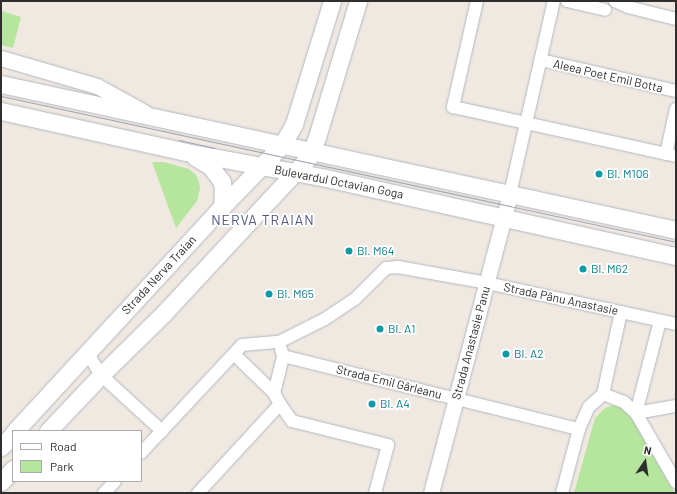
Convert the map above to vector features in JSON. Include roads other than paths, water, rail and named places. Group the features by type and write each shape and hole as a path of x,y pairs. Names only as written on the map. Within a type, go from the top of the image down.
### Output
{"main road":[{"name":"Strada Nerva Traian","path":"16,430 222,207 282,145 294,124 332,1"},
{"path":"49,430 101,375 164,313 295,173 312,152 358,1"},
{"name":"Bulevardul Octavian Goga","path":"1,84 676,230"},
{"name":"Bulevardul Octavian Goga","path":"1,111 186,152 326,178 676,256"},
{"path":"186,152 200,160 217,173 222,182 222,207"},
{"path":"1,447 12,435"},
{"path":"1,482 12,470"}],"street":[{"path":"477,1 453,107 671,155 676,109"},
{"name":"Aleea Poet Emil Botta","path":"510,194 554,1"},
{"path":"568,1 605,10"},
{"path":"615,1 628,7 676,19"},
{"name":"Bulevardul Octavian Goga","path":"1,58 97,86 152,117"},
{"name":"Aleea Poet Emil Botta","path":"541,60 676,92"},
{"name":"Strada Anastasie Panu","path":"431,493 510,194"},
{"name":"Strada Pânu Anastasie","path":"279,342 343,308 363,292 386,268 398,267 487,283 676,324"},
{"path":"562,493 579,429 589,407 602,394 621,312"},
{"path":"636,413 660,321"},
{"path":"142,452 242,345 279,342 283,356 274,393"},
{"path":"87,352 101,375 162,431"},
{"path":"234,354 274,393 292,421 388,445 375,493"},
{"name":"Strada Emil Gârleanu","path":"283,356 579,429"},
{"path":"602,394 624,402 636,413 676,482"},
{"path":"198,493 280,404"},
{"path":"636,413 676,406"},
{"path":"104,493 114,482"}],"tram line":[{"path":"1,96 676,242"},
{"path":"179,140 214,148"}],"place":[{"name":"Bl. M106","path":"599,174"},
{"name":"Bl. M64","path":"349,251"},
{"name":"Bl. M62","path":"583,269"},
{"name":"Bl. M65","path":"269,294"},
{"name":"Bl. A1","path":"380,329"},
{"name":"Bl. A2","path":"506,354"},
{"name":"Bl. A4","path":"372,404"}],"district":[{"name":"NERVA TRAIAN","path":"263,220"}]}
